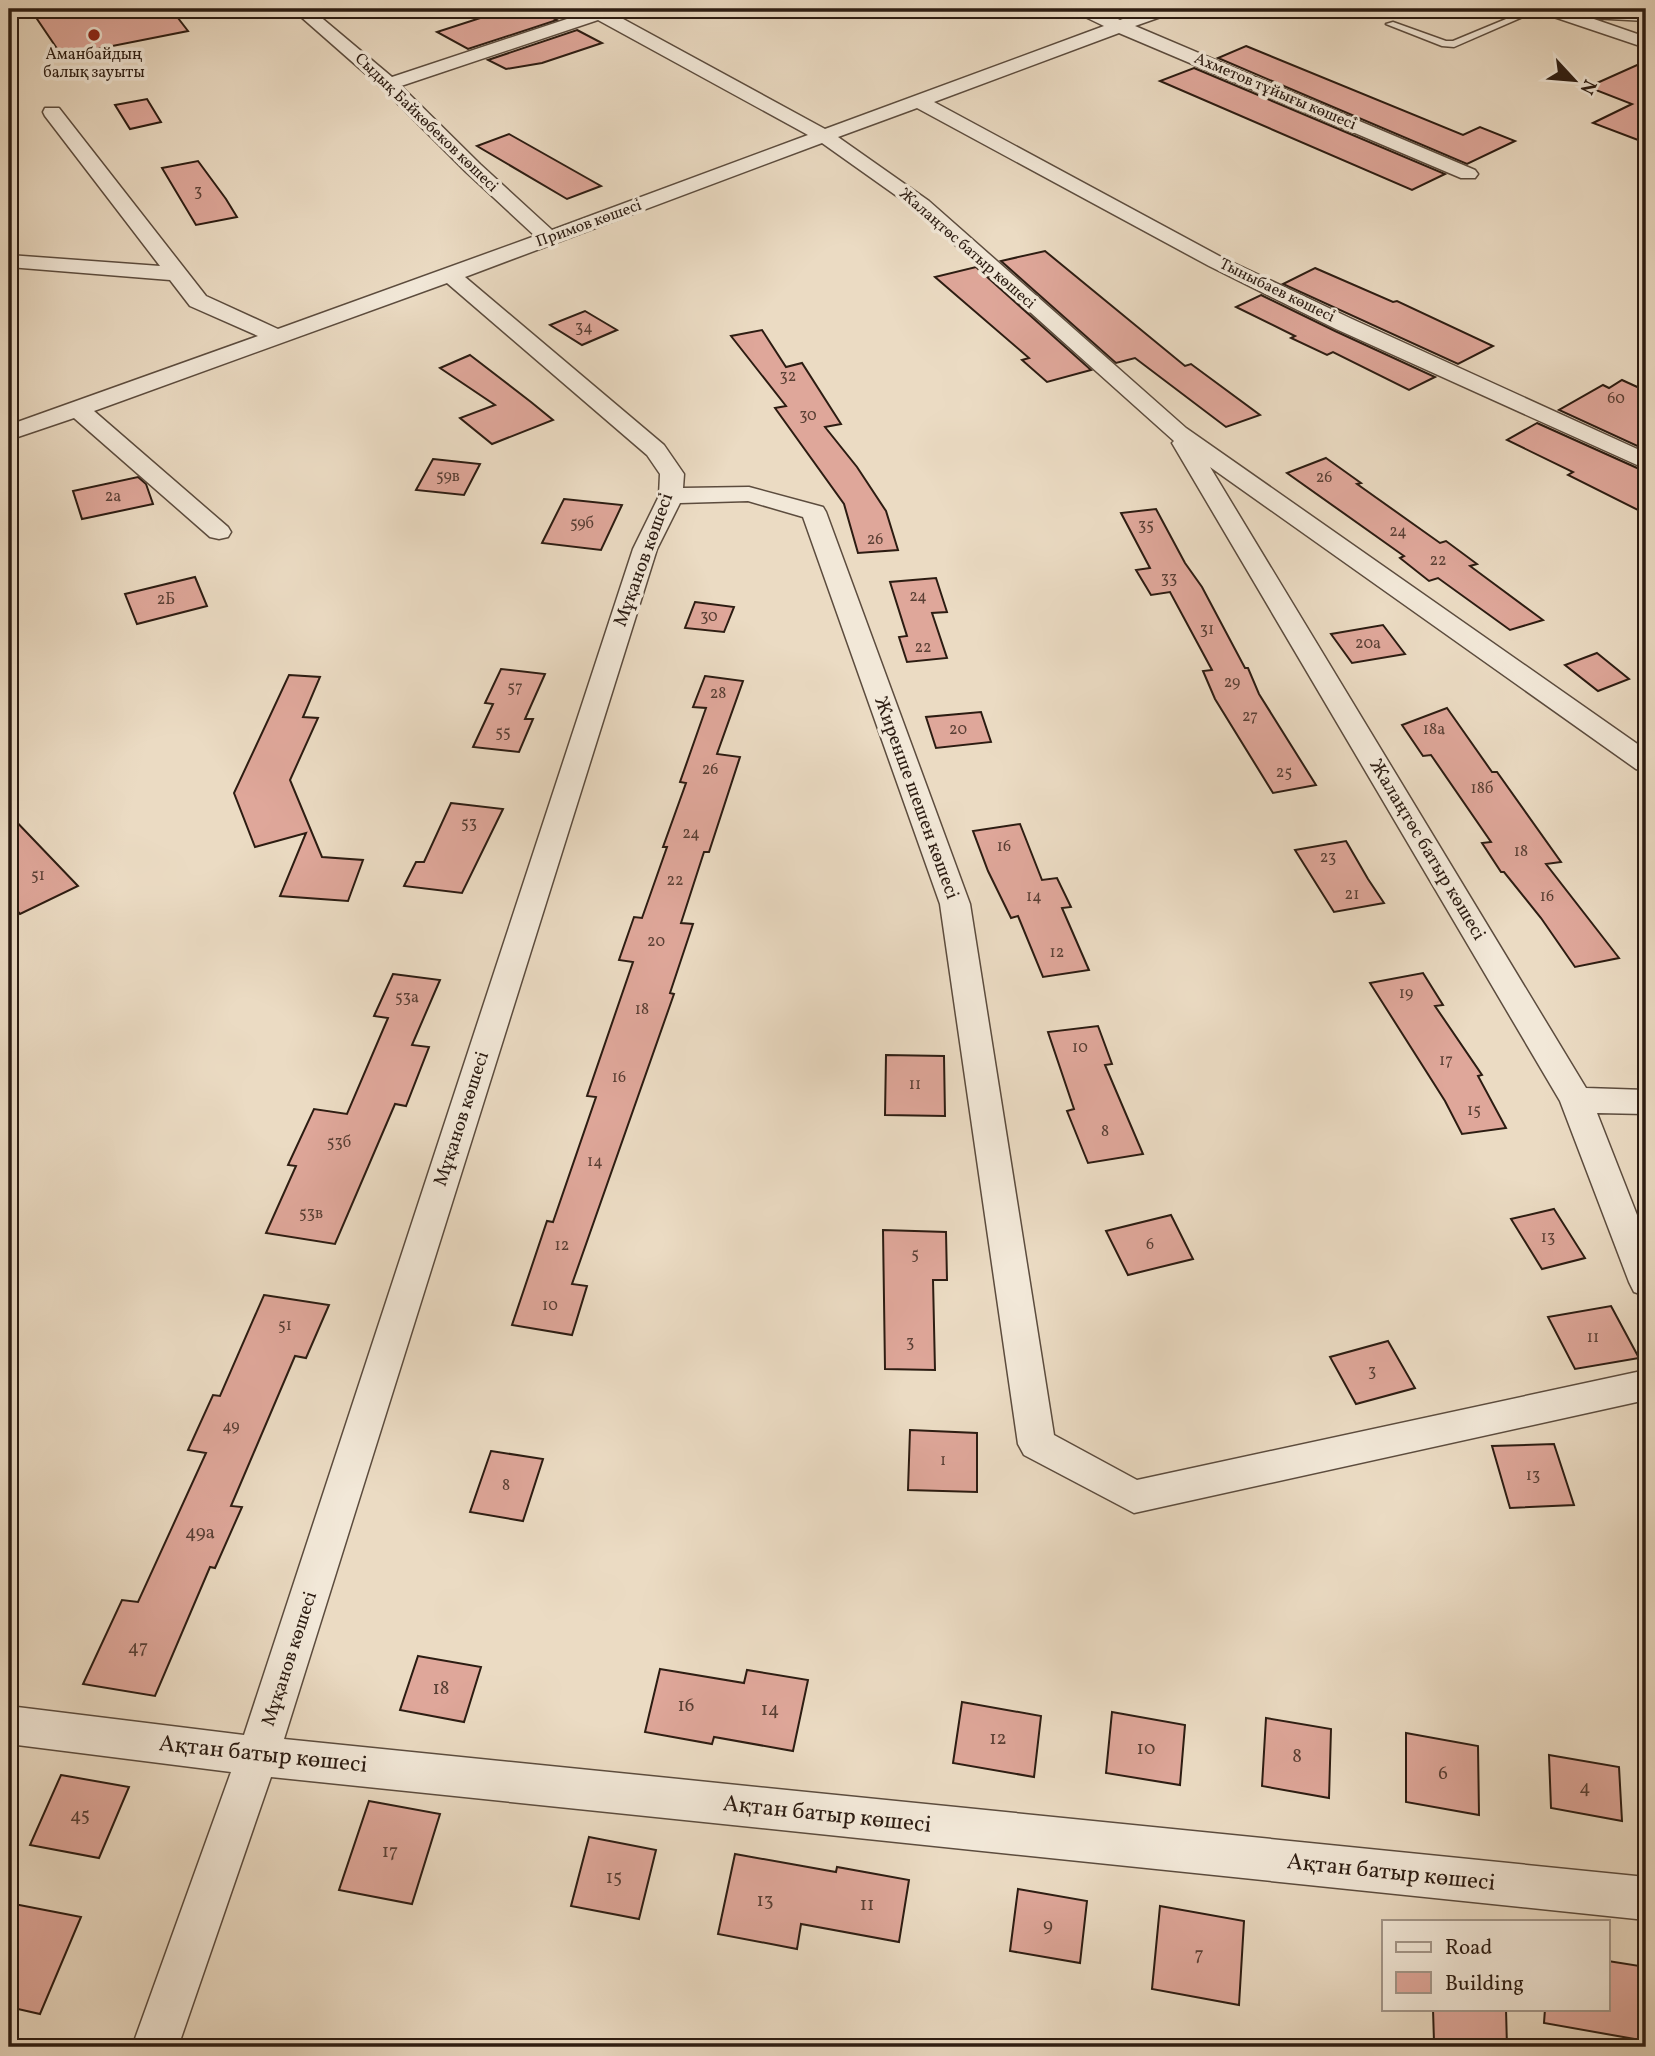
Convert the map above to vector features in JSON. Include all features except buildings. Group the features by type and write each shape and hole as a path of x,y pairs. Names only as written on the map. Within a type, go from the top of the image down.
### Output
{"street":[{"name":"Сыдық Байкөбеков көшесі","path":"301,9 389,84 473,168 549,238"},
{"name":"Ахметов тұйығы көшесі","path":"1083,9 1468,174"},
{"name":"Примов көшесі","path":"9,433 450,275 1166,9"},
{"path":"1548,9 1646,43"},
{"path":"389,84 601,10"},
{"name":"Жалаңтөс батыр көшесі","path":"601,10 824,136 922,205 1178,433 1646,764"},
{"path":"1570,16 1595,12 1646,16"},
{"name":"Тыныбаев көшесі","path":"918,101 1216,262 1344,324 1646,462"},
{"path":"52,112 198,301 278,337"},
{"path":"9,261 115,267 178,274"},
{"name":"Мұқанов көшесі","path":"155,2047 258,1756 645,549 671,496 672,474 656,450 450,275"},
{"path":"78,409 219,532"},
{"name":"Жалаңтөс батыр көшесі","path":"1178,433 1576,1100 1646,1282"},
{"name":"Жиренше шешен көшесі","path":"671,496 749,494 814,512 955,904 1037,1444 1135,1497 1646,1385"},
{"path":"1576,1100 1646,1102"},
{"name":"Ақтан батыр көшесі","path":"9,1725 258,1756 1646,1899"}],"lane":[{"path":"1390,24 1445,44 1454,44 1537,9"}],"place":[{"name":"Аманбайдың балық зауыты","path":"94,35"}]}
